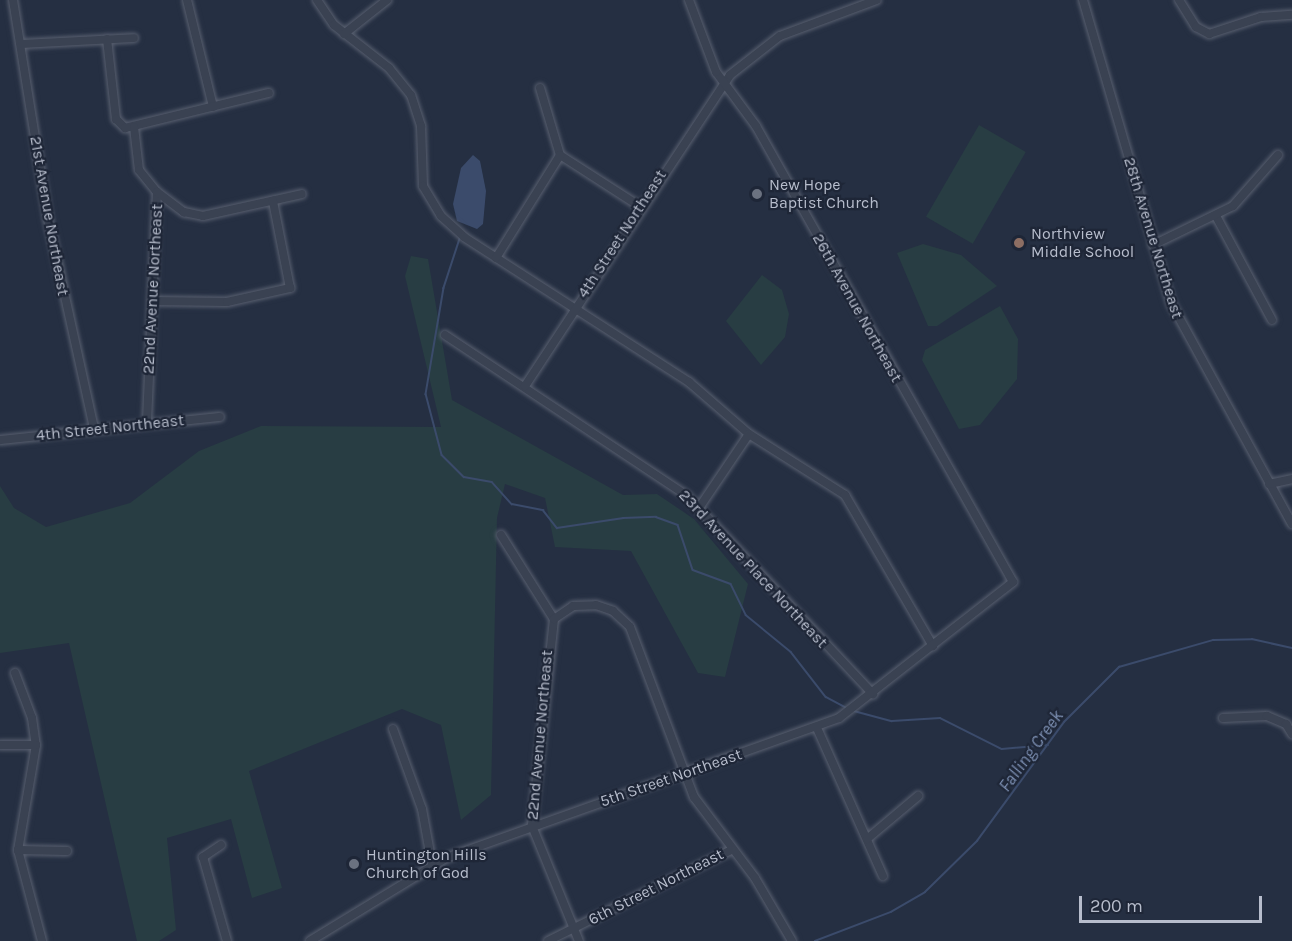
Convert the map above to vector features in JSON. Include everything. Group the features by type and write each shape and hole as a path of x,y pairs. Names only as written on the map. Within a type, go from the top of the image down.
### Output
{"street":[{"name":"21st Avenue Northeast","path":"13,0 48,219 94,429"},
{"path":"187,0 213,107"},
{"path":"317,0 344,34 389,68 411,95 421,126 422,181 431,204 453,228 689,382 750,434 845,495 933,646"},
{"path":"344,34 387,0"},
{"name":"26th Avenue Northeast","path":"689,0 724,85 756,126 1012,582"},
{"name":"28th Avenue Northeast","path":"1083,0 1153,245 1178,321 1292,524"},
{"path":"1179,0 1196,27 1209,34 1261,17 1292,15"},
{"name":"4th Street Northeast","path":"525,386 639,206 744,60 780,36 873,1"},
{"path":"21,44 134,38"},
{"path":"107,39 116,119 125,128 269,93"},
{"path":"540,88 560,155 639,206"},
{"name":"22nd Avenue Northeast","path":"134,127 139,171 157,192 147,423"},
{"path":"496,258 560,155"},
{"path":"1153,245 1216,216 1241,198 1278,155"},
{"path":"157,192 198,216 302,194"},
{"path":"152,301 227,302 291,288 273,201"},
{"path":"1216,216 1272,320"},
{"name":"23rd Avenue Place Northeast","path":"445,335 650,468 699,508 873,694"},
{"name":"4th Street Northeast","path":"0,440 220,417"},
{"path":"699,508 750,434"},
{"path":"1269,484 1292,479"},
{"path":"501,536 554,619 578,604 606,607 619,616 641,649 685,773 702,810 792,941"},
{"name":"5th Street Northeast","path":"309,941 432,864 532,826 817,728 873,694 1012,582"},
{"name":"22nd Avenue Northeast","path":"554,619 532,826 579,941"},
{"path":"15,673 33,718 36,745 18,850 42,941"},
{"path":"1223,718 1267,716 1286,724 1292,734"},
{"path":"817,728 883,876"},
{"path":"393,729 422,809 432,864"},
{"path":"0,745 36,745"},
{"path":"867,838 918,796"},
{"path":"221,845 203,857 227,941"},
{"path":"18,850 67,851"},
{"name":"6th Street Northeast","path":"548,941 731,850"}],"green space":[{"path":"979,125 1026,152 973,244 926,217"},
{"path":"923,244 961,255 997,286 937,326 928,326 897,253"},
{"path":"411,256 428,259 452,400 623,495 657,494 694,519 748,584 725,677 698,673 631,551 555,547 545,498 505,484 497,518 491,795 461,820 441,725 402,709 249,771 282,888 252,898 231,819 167,838 176,930 159,941 137,941 69,643 0,653 0,486 14,508 46,527 130,503 199,451 261,426 441,427 405,276"},
{"path":"762,275 782,290 789,314 785,337 761,365 726,321"},
{"path":"1000,306 1018,339 1017,379 980,425 959,429 922,360 925,350"}],"water":[{"path":"473,155 480,161 486,191 483,224 477,229 457,221 453,204 461,168"}],"waterway":[{"path":"460,239 444,288 426,394 442,455 464,477 492,482 512,504 543,510 557,528 623,518 656,517 678,525 693,570 731,584 746,615 791,652 826,697 847,708"},
{"name":"Falling Creek","path":"815,941 891,912 925,892 977,841 1064,722 1119,667 1213,640 1252,639 1292,648"},
{"path":"854,711 892,721 940,718 1002,749 1048,745"}],"place":[{"name":"New Hope Baptist Church","path":"757,194"},
{"name":"Northview Middle School","path":"1019,243"},
{"name":"Huntington Hills Church of God","path":"354,864"}]}
